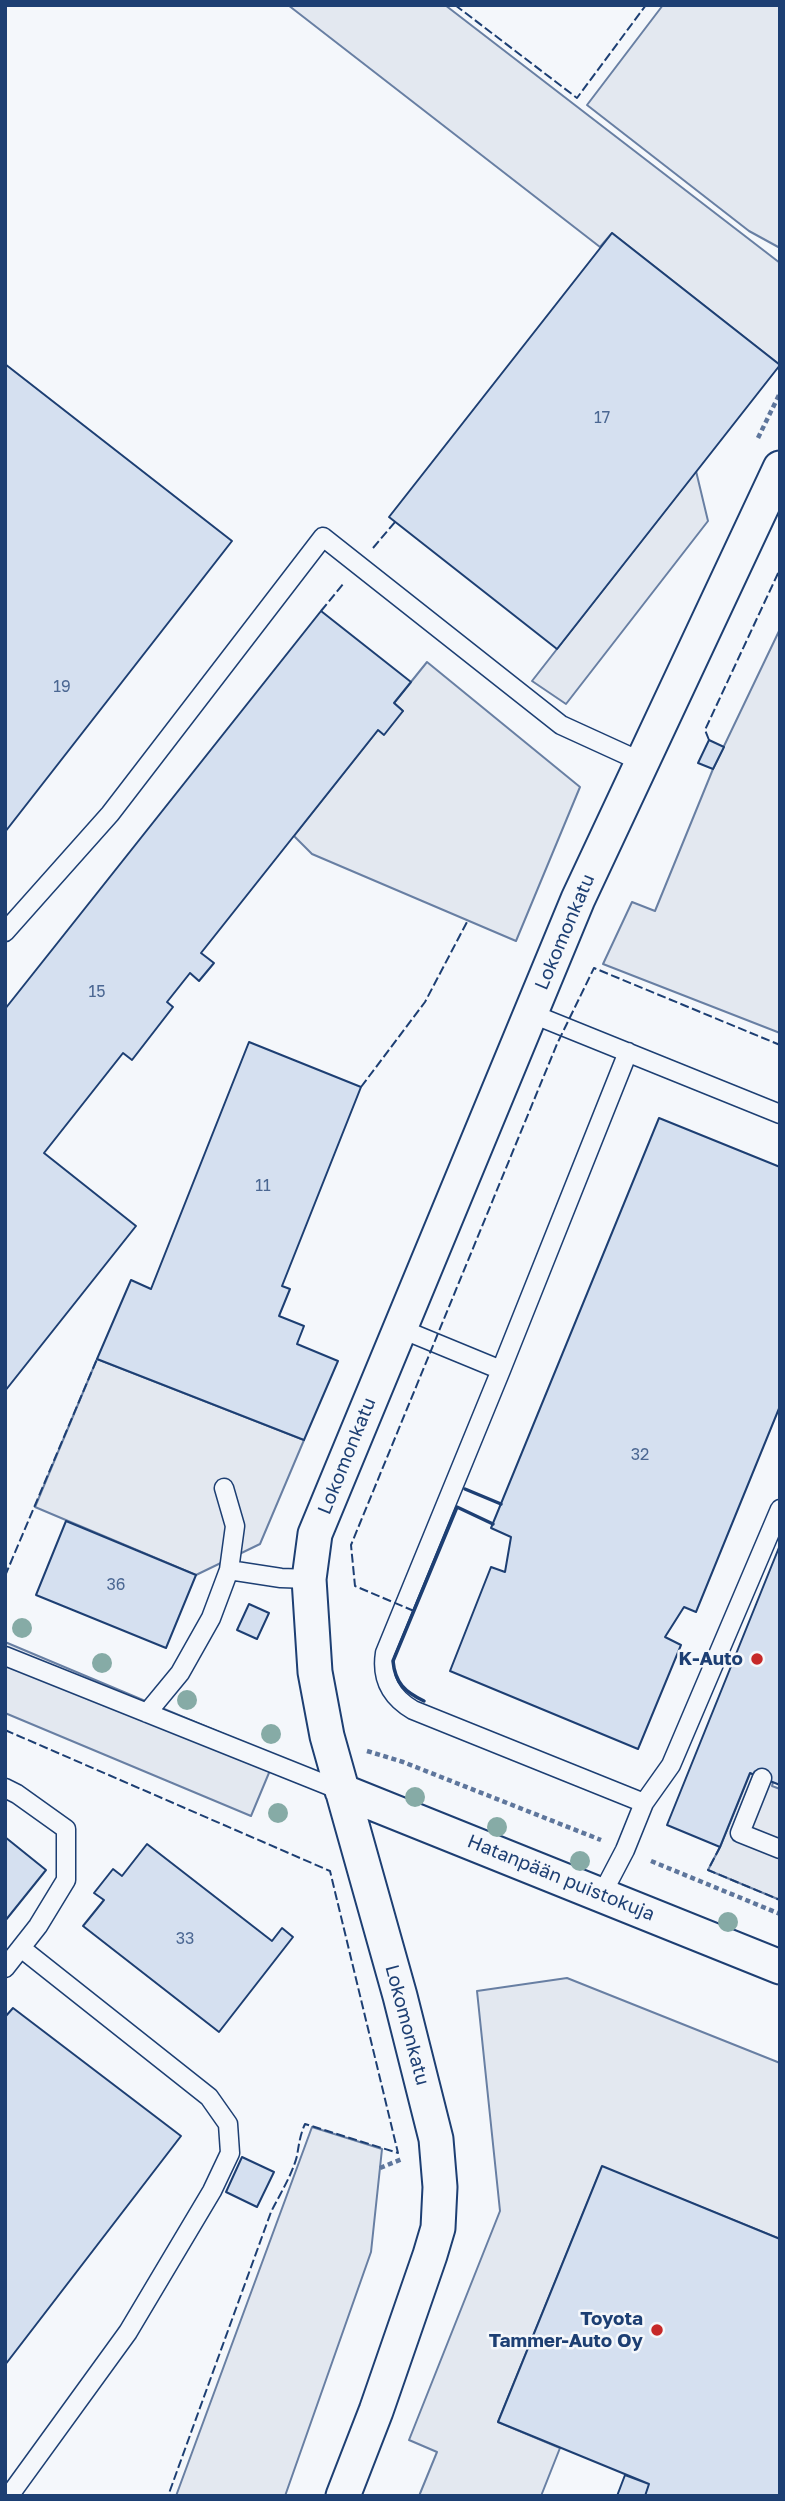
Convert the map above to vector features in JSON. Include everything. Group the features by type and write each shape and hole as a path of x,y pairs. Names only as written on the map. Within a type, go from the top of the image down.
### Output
{"street":[{"name":"Lokomonkatu","path":"343,2496 376,2411 430,2255 438,2228 440,2188 436,2139 400,1996 327,1736 315,1672 309,1579 315,1534 578,899 780,468"},
{"name":"Hatanpään puistokuja","path":"342,1791 780,1967"}],"lane":[{"path":"5,932 110,814 323,537 561,725 642,762"},
{"path":"530,1013 780,1114"},
{"path":"628,1052 384,1653 383,1664 390,1690 400,1702 413,1710 644,1803"},
{"path":"399,1328 501,1370"},
{"path":"147,1713 186,1662 211,1618 229,1570 235,1526 224,1488"},
{"path":"602,1894 625,1850 644,1803 670,1765 780,1508"},
{"path":"229,1570 281,1578 309,1579"},
{"path":"5,1656 342,1791"},
{"path":"762,1777 740,1833 780,1849"},
{"path":"5,1788 66,1829 66,1880 38,1926 5,1968"},
{"path":"9,2496 128,2332 212,2191 230,2153 228,2124 209,2097 21,1948"}],"path":[{"path":"327,1736 403,1762 780,1914"},
{"path":"365,1741 383,1807"},
{"path":"380,2168 396,2164 409,2155"}],"shaded area":[{"path":"288,5 445,5 780,263 780,365 612,233 600,247"},
{"path":"663,5 780,5 780,248 749,231 587,105"},
{"path":"696,471 708,521 566,704 532,681"},
{"path":"780,629 780,1033 603,964 632,902 655,911 713,769"},
{"path":"427,662 580,787 516,941 312,854 294,836 378,730 403,711 394,703"},
{"path":"97,1359 304,1440 260,1544 196,1575 35,1507"},
{"path":"5,1642 276,1756 251,1816 5,1713"},
{"path":"750,1773 773,1782 772,1786 780,1789 780,1900 708,1870"},
{"path":"567,1978 780,2063 780,2239 602,2167 498,2422 560,2448 541,2496 419,2496 437,2452 409,2440 500,2211 477,1991"},
{"path":"312,2127 382,2149 371,2252 285,2496 176,2496"}],"building":[{"path":"612,233 780,365 557,649 389,517"},
{"path":"5,364 232,541 5,832"},
{"path":"321,611 411,682 394,703 403,711 384,735 378,730 201,953 214,963 199,981 190,973 167,1002 173,1007 132,1060 123,1053 44,1153 136,1226 5,1391 5,1009"},
{"path":"709,740 724,747 713,769 698,763"},
{"path":"249,1042 361,1087 282,1286 290,1289 279,1316 304,1326 297,1344 338,1361 304,1440 97,1359 131,1280 151,1289"},
{"path":"659,1118 780,1167 780,1406 696,1612 684,1607 665,1637 681,1645 638,1749 450,1671 491,1567 505,1572 511,1537 491,1528"},
{"path":"66,1521 196,1575 166,1648 36,1595"},
{"name":"K-Auto","path":"780,1545 780,1785 750,1773 720,1847 667,1825"},
{"path":"249,1604 269,1613 257,1639 237,1630"},
{"path":"5,1837 46,1870 5,1921"},
{"path":"147,1844 272,1941 282,1928 293,1937 219,2032 83,1926 104,1900 94,1893 113,1869 122,1876"},
{"path":"13,2008 181,2136 5,2365 5,2017"},
{"path":"242,2157 274,2172 257,2207 226,2192"},
{"name":"Toyota Tammer-Auto Oy","path":"602,2166 780,2239 780,2496 645,2496 649,2484 498,2422"},
{"path":"625,2475 649,2484 645,2496 617,2496"}],"fence":[{"path":"455,5 577,98 646,5"},
{"path":"373,548 395,522"},
{"path":"709,740 705,730 780,569"},
{"path":"321,611 344,583"},
{"path":"361,1087 425,1002 468,920"},
{"path":"414,1611 355,1586 351,1545 557,1044 594,968 780,1045"},
{"path":"5,1576 97,1359"},
{"path":"5,1730 330,1871 398,2153 305,2124 295,2163 271,2212 168,2496"},
{"path":"720,1847 708,1870 780,1900"}],"wall":[{"path":"465,1489 501,1504"},
{"path":"424,1701 402,1686 393,1661 457,1507 493,1524"}],"place":[{"name":"K-Auto","path":"757,1659"},
{"name":"Toyota Tammer-Auto Oy","path":"657,2330"}]}
